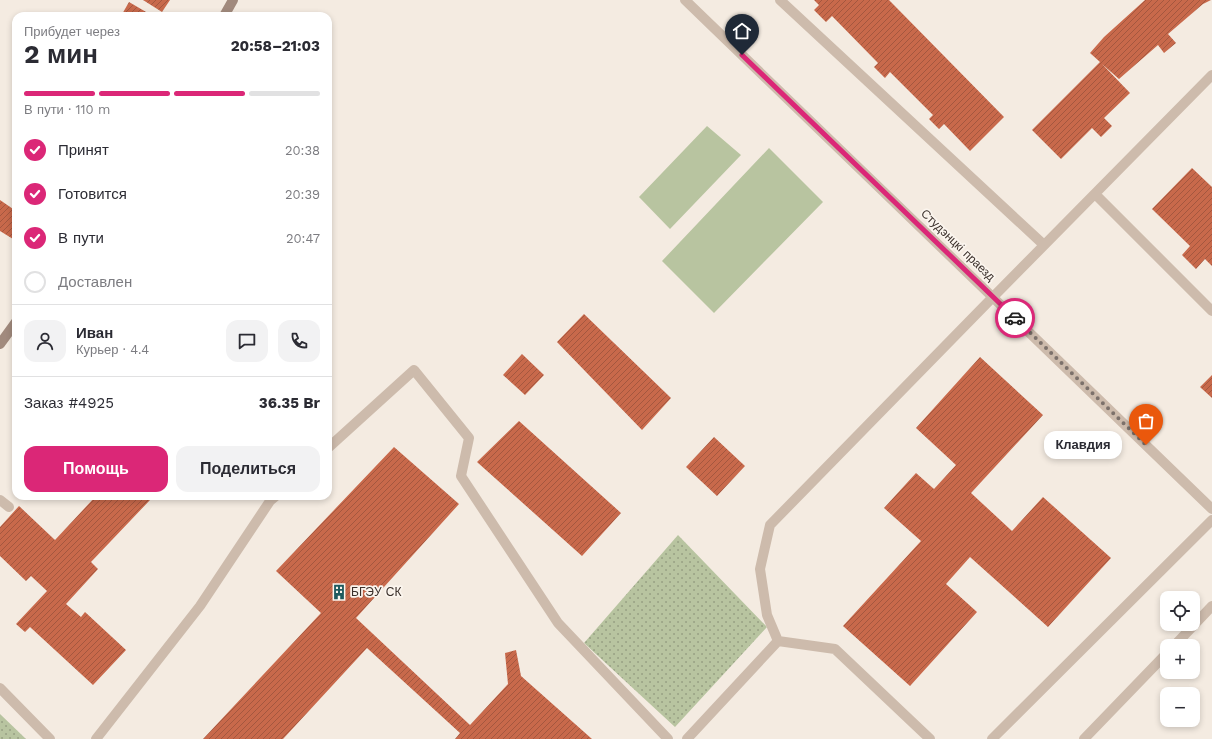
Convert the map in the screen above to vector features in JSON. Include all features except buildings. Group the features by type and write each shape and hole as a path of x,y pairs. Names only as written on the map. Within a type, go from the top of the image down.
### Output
{"main road":[{"path":"226,12 233,0"},
{"path":"0,344 12,328"}],"street":[{"name":"Студэнцкі праезд","path":"686,0 1212,508"},
{"path":"780,0 1044,245"},
{"path":"778,640 767,615 760,569 770,525 993,296 1212,75"},
{"path":"1095,194 1212,311"},
{"path":"332,444 414,370 469,438 461,476 558,623 668,739"},
{"path":"0,500 9,507"},
{"path":"96,739 200,606 271,500"},
{"path":"992,739 1212,520"},
{"path":"1181,639 1212,606"},
{"path":"687,739 778,640"},
{"path":"778,640 835,649 930,739"},
{"path":"1084,739 1160,660"},
{"path":"0,688 50,739"}],"green space":[{"path":"707,126 741,155 670,229 639,197"},
{"path":"769,148 823,202 714,313 662,261"},
{"path":"678,535 767,627 675,727 584,643"},
{"path":"0,714 26,739 0,739"}],"way so far":[{"path":"1015,318 1146,445"}],"place":[{"name":"Клавдия","path":"1146,445"},
{"name":"БГЭУ СК","path":"339,592"}],"route":[{"path":"742,55 1015,318"}]}
